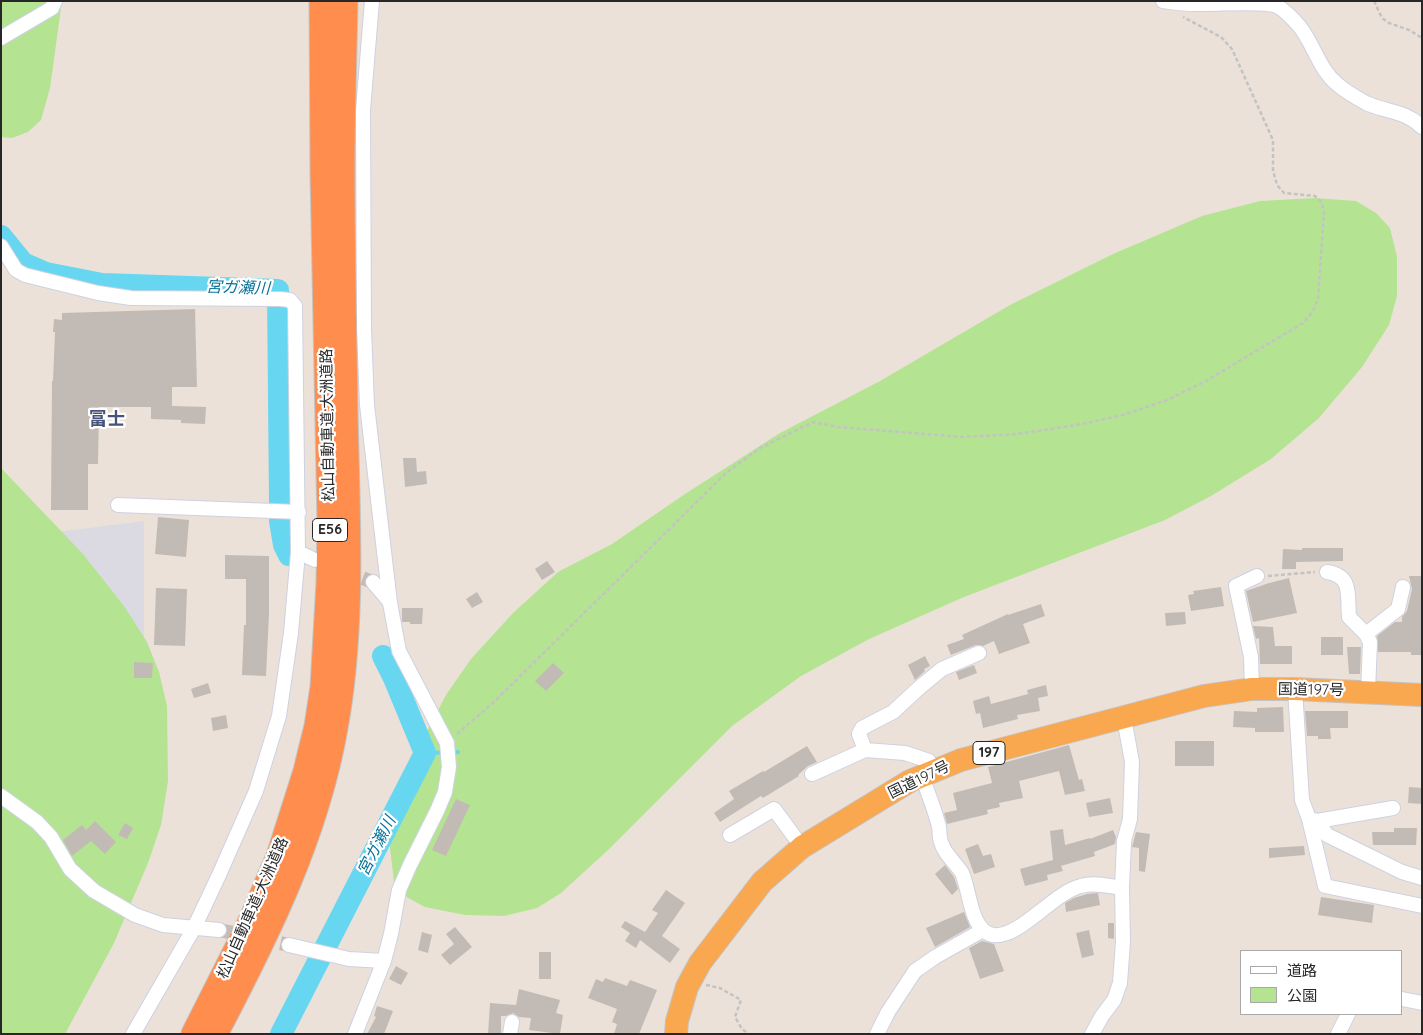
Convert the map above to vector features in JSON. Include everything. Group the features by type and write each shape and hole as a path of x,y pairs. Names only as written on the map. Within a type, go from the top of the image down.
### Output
{"highway":[{"name":"松山自動車道;大洲道路","path":"194,1034 256,910 279,856 298,798 317,726 323,687 329,591 330,523 323,183 322,1"},
{"name":"松山自動車道;大洲道路","path":"215,1034 249,969 297,862 317,803 335,730 345,646 348,583 342,170 345,1"},
{"name":"国道197号","path":"676,1034 677,1021 690,982 700,963 762,882 802,847 910,782 961,760 1204,696 1252,690 1422,695"},
{"path":"178,1034 214,967 298,798"},
{"path":"226,1034 274,927 297,862"}],"street":[{"path":"1,38 52,8 55,1"},
{"path":"355,1034 384,961 392,934 399,890 410,864 438,811 445,792 449,767 447,744 399,651 390,603 367,405 364,330 363,110 372,1"},
{"path":"1164,1 1199,5 1222,2 1265,2 1277,5 1299,26 1310,43 1323,70 1337,84 1366,103 1404,114 1422,127"},
{"path":"1,246 16,270 25,275 98,294 131,298 280,299 290,300 295,306 298,552 291,633 279,716 256,790 219,875 194,928 133,1034"},
{"path":"118,505 298,512"},
{"path":"298,552 315,560"},
{"path":"1327,572 1338,574 1344,578 1347,586 1349,617 1366,634 1370,642 1368,692"},
{"path":"1252,690 1251,657 1236,586 1257,576"},
{"path":"372,582 390,603"},
{"path":"1366,634 1398,609 1403,586"},
{"path":"865,750 859,734 862,728 893,712 942,669 980,653"},
{"path":"1295,690 1302,800 1313,820 1327,835 1402,872 1422,878"},
{"path":"1092,1034 1114,1000 1120,984 1123,942 1122,888 1124,841 1130,819 1132,762 1124,718"},
{"path":"812,774 865,750 905,753 929,760 929,774 936,817 940,829 940,840 944,849 962,874 975,917 983,930 993,935 1007,933 1063,894 1082,885 1122,888"},
{"path":"1,796 37,822 51,837 70,869 94,891 135,915 163,925 219,930"},
{"path":"1313,820 1393,808"},
{"path":"730,835 774,809 802,847"},
{"path":"1313,820 1325,886 1422,906"},
{"path":"877,1034 888,1012 915,971 935,957 983,930"},
{"path":"289,945 349,959 384,961"},
{"path":"1403,999 1422,1003"},
{"path":"1338,1034 1348,1015"}],"path":[{"path":"447,744 494,702 726,473 760,448 790,432 813,422 838,427 962,437 1017,434 1086,423 1123,415 1167,400 1206,381 1303,323 1313,310 1318,299 1324,213 1322,203 1315,196 1284,193 1277,185 1273,171 1274,140 1232,49 1222,37 1185,18 1164,1"},
{"path":"1374,1 1382,18 1422,38"},
{"path":"1257,576 1327,572"},
{"path":"690,982 720,988 741,1000 735,1017 742,1029 749,1034"}],"shaded area":[{"path":"144,521 144,696 49,533"}],"green space":[{"path":"1,1 62,1 50,88 41,120 28,132 12,138 1,137"},
{"path":"1315,198 1356,201 1376,213 1390,228 1397,257 1397,296 1389,325 1362,367 1319,418 1271,459 1211,496 1165,520 964,597 869,639 801,676 732,726 607,851 561,893 537,908 504,916 465,915 425,907 408,898 394,882 389,839 392,817 424,737 446,695 471,659 513,613 558,572 612,544 780,433 880,381 1010,305 1113,254 1202,216 1260,201"},
{"path":"1,468 83,554 124,606 147,642 159,672 167,706 168,781 161,825 148,863 114,943 65,1034 1,1034"}],"building":[{"path":"195,309 197,387 172,387 172,406 206,407 205,424 181,423 181,420 151,419 151,407 99,407 98,464 88,464 88,510 51,510 54,319 62,320 62,313"},
{"path":"403,458 416,458 417,472 426,471 427,484 405,487"},
{"path":"158,517 189,520 186,557 155,554"},
{"path":"1302,548 1343,548 1343,561 1296,562 1296,569 1282,569 1283,549 1302,550"},
{"path":"225,555 269,556 266,676 242,675 244,625 246,625 246,579 225,579"},
{"path":"547,561 555,572 542,580 535,569"},
{"path":"1409,576 1422,576 1422,655 1411,655 1411,652 1378,652 1377,636 1395,622 1402,622 1402,617 1407,611 1412,589"},
{"path":"1289,578 1297,613 1253,622 1246,591"},
{"path":"1221,587 1224,606 1191,611 1188,595 1194,594 1193,591"},
{"path":"156,588 187,589 185,646 154,645"},
{"path":"477,592 483,602 472,608 466,599"},
{"path":"1041,604 1045,616 1023,624 1030,643 999,654 994,641 983,646 976,645 951,655 947,645 964,639 962,635 1008,614"},
{"path":"402,608 423,608 422,624 402,622"},
{"path":"1185,612 1186,624 1166,626 1165,613"},
{"path":"1253,626 1273,627 1275,646 1292,646 1292,664 1260,664 1259,638 1256,639"},
{"path":"1321,637 1343,637 1343,655 1321,655"},
{"path":"1347,647 1361,647 1360,674 1349,674"},
{"path":"925,656 930,666 924,669 925,671 915,680 908,665"},
{"path":"134,662 153,663 152,678 134,678"},
{"path":"553,663 564,673 546,691 535,681"},
{"path":"974,665 977,673 959,680 956,672"},
{"path":"208,683 211,693 194,698 191,689"},
{"path":"1046,685 1048,696 1038,698 1040,711 1017,715 1018,719 983,728 980,713 976,714 973,701 989,696 991,704 1028,694 1027,690"},
{"path":"1283,707 1284,732 1255,732 1255,728 1233,727 1234,711 1257,712 1257,708"},
{"path":"1305,711 1348,711 1348,728 1330,728 1331,739 1318,739 1318,736 1307,736"},
{"path":"226,715 228,728 213,731 211,718"},
{"path":"1175,741 1214,741 1214,766 1175,766"},
{"path":"1069,745 1079,780 1082,779 1085,791 1065,795 1059,771 1019,781 1023,798 999,803 1000,807 987,810 988,814 947,824 944,813 957,810 953,793 992,783 988,767"},
{"path":"807,746 817,762 808,766 799,776 763,798 761,796 720,822 714,813 734,799 729,791"},
{"path":"1409,787 1422,788 1422,804 1408,803"},
{"path":"1110,798 1113,813 1089,817 1086,803"},
{"path":"456,799 470,805 446,856 432,850"},
{"path":"95,821 116,842 105,854 91,841 72,856 63,840 82,825 86,830"},
{"path":"125,823 133,828 127,839 118,835"},
{"path":"1394,828 1417,828 1416,845 1373,845 1372,832 1394,832"},
{"path":"1063,829 1065,845 1090,839 1113,830 1116,837 1115,844 1094,852 1095,856 1061,866 1063,871 1047,875 1048,880 1025,886 1020,869 1053,860 1050,831"},
{"path":"1136,832 1150,834 1145,872 1139,871 1139,848 1132,847"},
{"path":"978,844 983,856 991,854 995,867 974,874 965,849"},
{"path":"1304,846 1305,855 1269,858 1269,848"},
{"path":"945,865 954,877 958,889 952,895 935,874"},
{"path":"666,890 685,903 662,936 680,949 670,963 640,940 636,948 625,941 630,933 621,927 625,921 645,932 658,913 652,910"},
{"path":"1098,893 1100,905 1066,912 1065,903 1087,894"},
{"path":"1321,897 1374,905 1372,923 1318,915"},
{"path":"964,912 970,927 935,947 926,928"},
{"path":"1108,923 1114,923 1114,939 1108,938"},
{"path":"455,927 472,947 450,965 441,955 454,944 446,934"},
{"path":"1089,930 1094,955 1082,958 1076,933"},
{"path":"422,932 432,935 428,953 418,950"},
{"path":"982,941 994,944 1004,971 980,979 969,948"},
{"path":"539,952 551,952 551,979 539,979"},
{"path":"396,966 408,973 401,985 389,979"},
{"path":"605,978 627,986 630,980 657,990 639,1034 614,1034 617,1024 612,1022 617,1009 588,998 596,979 603,982"},
{"path":"519,989 560,1000 556,1013 563,1015 560,1034 529,1030 531,1018 519,1017 513,1013 501,1016 501,1034 488,1034 490,1003 516,1005"},
{"path":"377,1006 393,1011 384,1034 367,1034 376,1017 374,1016"}],"waterway":[{"name":"宮ガ瀬川","path":"1,236 23,263 46,273 102,284 278,290 280,502"},
{"name":"宮ガ瀬川","path":"280,521 284,545 289,555"},
{"name":"宮ガ瀬川","path":"281,1034 425,753 383,656"},
{"path":"425,753 458,752"}],"tunnel":[{"path":"343,571 373,582"},
{"path":"219,930 289,945"}],"district":[{"name":"冨士","path":"107,420"}]}
